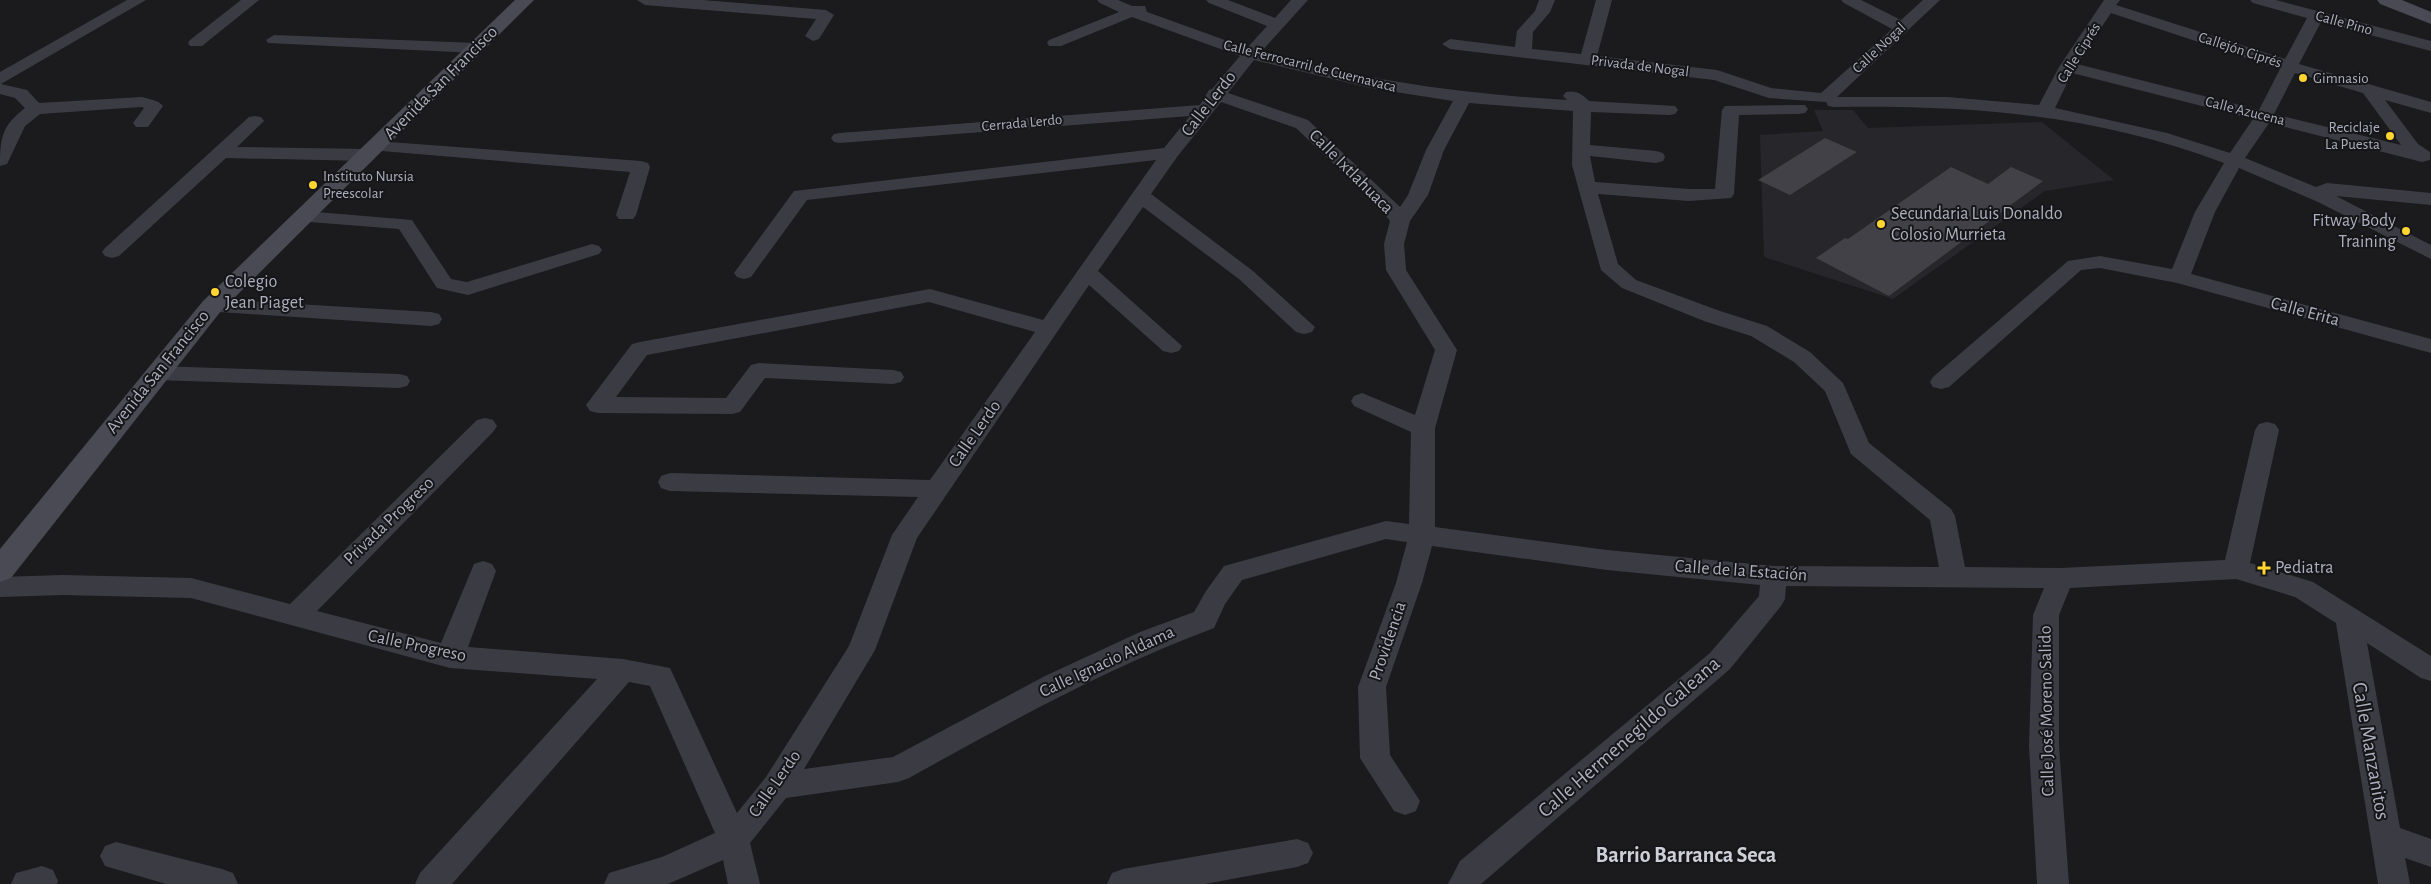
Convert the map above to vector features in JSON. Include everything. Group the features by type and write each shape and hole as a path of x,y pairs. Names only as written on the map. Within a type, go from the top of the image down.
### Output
{"street":[{"path":"0,79 138,0"},
{"path":"196,42 251,0"},
{"name":"Avenida San Francisco","path":"0,570 156,373 212,306 525,0"},
{"path":"645,0 826,15 813,36"},
{"name":"Calle Ferrocarril de Cuernavaca","path":"1105,0 1137,10 1211,42 1251,52 1292,66 1407,90 1463,98 1577,101 1669,110"},
{"path":"1214,0 1278,25"},
{"name":"Calle Lerdo","path":"734,840 777,786 861,650 905,536 1170,153 1251,52 1300,0"},
{"path":"1523,53 1524,31 1542,12 1547,0"},
{"path":"1588,60 1604,0"},
{"path":"1849,0 1901,27"},
{"name":"Calle Nogal","path":"1833,102 1901,27 1932,0"},
{"name":"Calle Pino","path":"2258,0 2431,46"},
{"path":"2386,0 2429,18"},
{"name":"Callejón Ciprés","path":"2110,4 2288,66 2431,108"},
{"name":"Calle Ciprés","path":"2047,106 2067,67 2110,4"},
{"path":"1055,43 1137,10"},
{"path":"2179,277 2205,212 2235,160 2265,115 2288,66 2316,15"},
{"path":"274,40 476,48"},
{"name":"Privada de Nogal","path":"1450,44 1718,75 1777,94 1833,102"},
{"name":"Calle Azucena","path":"2067,67 2265,115 2427,161"},
{"path":"0,89 20,94 35,109"},
{"path":"2369,90 2412,148 2427,161"},
{"path":"1400,222 1418,195 1435,150 1463,98"},
{"path":"1577,101 1581,165 1608,266 1629,284 1712,316 1759,331 1802,357 1834,388 1859,448 1942,516 1954,577"},
{"path":"0,160 17,123 35,109 142,102 154,106 142,123"},
{"name":"Cerrada Lerdo","path":"840,138 1210,102"},
{"name":"Calle Ixtlahuaca","path":"1210,102 1289,117 1302,124 1388,205 1400,222 1394,244 1396,270 1446,350 1423,428 1422,534"},
{"path":"1587,187 1689,195 1724,194 1731,110 1833,102 1946,102 2024,108 2139,131 2235,160 2316,193 2382,225 2431,253"},
{"path":"112,252 255,120"},
{"path":"1581,150 1656,157"},
{"path":"221,152 342,155 372,151 641,167 626,215"},
{"path":"744,274 801,195 1170,153"},
{"path":"2316,193 2328,189 2431,199"},
{"path":"1141,196 1246,275 1304,327"},
{"path":"304,216 405,224 444,284 468,289 592,250"},
{"name":"Calle Erita","path":"1941,382 2075,265 2100,262 2179,277 2431,346"},
{"path":"1088,273 1170,346"},
{"path":"893,378 759,370 732,406 598,405 640,349 930,295 1049,329"},
{"path":"212,306 431,318"},
{"path":"156,373 399,380"},
{"path":"1362,400 1423,428"},
{"name":"Privada Progreso","path":"295,616 485,426"},
{"path":"2236,569 2267,430"},
{"path":"670,482 937,489"},
{"name":"Calle Ignacio Aldama","path":"777,786 898,769 1055,684 1150,640 1204,620 1214,598 1233,573 1386,530 1422,534"},
{"name":"Calle de la Estación","path":"1422,534 1607,560 1774,576 2061,578"},
{"name":"Providencia","path":"1405,801 1375,758 1372,687 1409,583 1422,534"},
{"path":"2061,578 2236,569 2304,589 2431,670"},
{"path":"450,657 483,571"},
{"name":"Calle Hermenegildo Galeana","path":"1464,884 1471,871 1646,726 1720,661 1772,599 1774,576"},
{"name":"Calle José Moreno Salido","path":"2053,884 2044,746 2046,615 2061,578"},
{"name":"Calle Progreso","path":"0,587 62,585 191,588 450,657 623,670 660,676 734,840"},
{"name":"Calle Manzanitos","path":"2349,618 2386,837 2431,853"},
{"path":"431,884 623,670"},
{"path":"2386,837 2394,884"},
{"path":"620,884 666,870 734,840 744,884"},
{"path":"1123,884 1297,853"},
{"path":"116,856 222,884"}],"shaded area":[{"name":"Secundaria Luis Donaldo Colosio Murrieta","path":"1814,110 1853,110 1868,128 2042,122 2114,180 2045,191 1893,299 1764,257 1760,135 1823,131"}],"building":[{"path":"1825,138 1857,152 1790,195 1758,180"},
{"path":"1951,167 1988,184 2011,167 2043,181 1889,296 1816,258 1845,238 1848,239"}],"place":[{"name":"Gimnasio","path":"2303,78"},
{"name":"Reciclaje La Puesta","path":"2390,136"},
{"name":"Instituto Nursia Preescolar","path":"313,185"},
{"name":"Secundaria Luis Donaldo Colosio Murrieta","path":"1881,224"},
{"name":"Fitway Body Training","path":"2406,231"},
{"name":"Colegio Jean Piaget","path":"215,292"},
{"name":"Pediatra","path":"2264,568"}],"district":[{"name":"Barrio Barranca Seca","path":"1686,855"}]}
